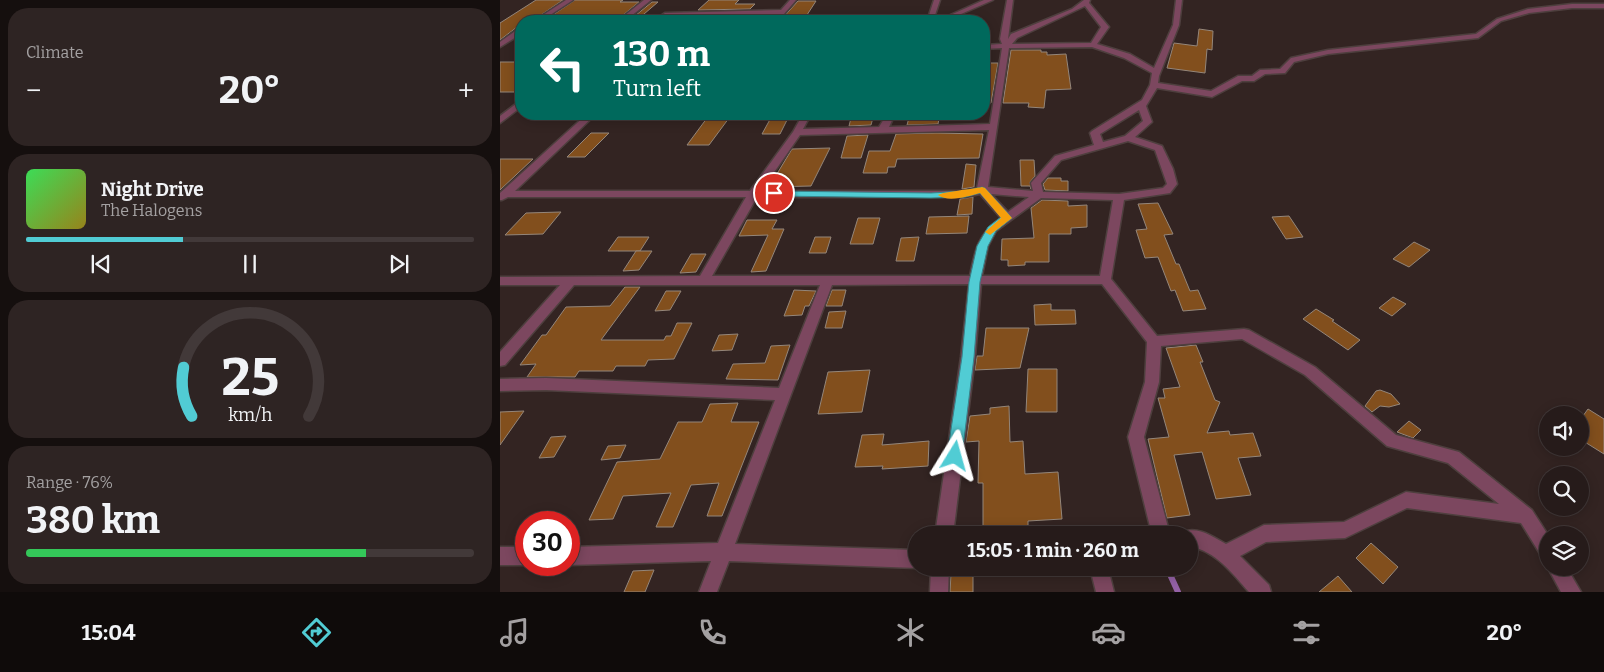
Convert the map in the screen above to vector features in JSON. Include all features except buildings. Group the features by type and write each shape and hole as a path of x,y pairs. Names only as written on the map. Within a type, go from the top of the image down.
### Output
{"street":[{"path":"546,15 570,0"},
{"path":"629,15 648,0"},
{"path":"780,15 793,0"},
{"path":"932,15 937,0"},
{"path":"954,15 990,0"},
{"path":"982,190 1006,46 1004,39 1010,0"},
{"path":"1099,146 1095,133 1145,102 1154,85 1156,72 1176,25 1179,0"},
{"path":"1006,46 1014,36 1074,10 1086,1 1105,27 1093,45"},
{"path":"1154,85 1212,94 1241,78 1254,78 1264,72 1282,71 1292,60 1328,52 1478,36 1499,20 1528,11 1572,6 1604,6"},
{"path":"665,14 783,12"},
{"path":"501,44 515,35"},
{"path":"501,44 515,43"},
{"path":"990,47 1093,45 1127,56 1156,72"},
{"path":"1039,195 1036,183 1058,158 1128,138 1148,122 1141,105"},
{"path":"500,120 515,108"},
{"path":"502,197 585,120"},
{"path":"704,280 754,193 804,120"},
{"path":"883,129 888,120"},
{"path":"797,132 994,127"},
{"path":"502,197 754,193 931,196 965,194 982,190 1039,195 1119,197 1166,191 1172,184 1168,169 1158,148 1128,138"},
{"path":"982,190 1007,218"},
{"path":"945,526 968,357 975,282 982,246 992,229 1039,195"},
{"path":"1119,197 1111,236 1106,280 1154,341 1152,382 1136,437 1160,526"},
{"path":"500,361 572,280"},
{"path":"500,281 975,282 1106,280"},
{"path":"708,592 827,282"},
{"path":"1154,341 1244,334 1310,371 1392,441 1453,457 1526,516 1539,537"},
{"path":"500,385 546,384 783,394"},
{"path":"1226,554 1264,534 1344,530 1406,500 1526,516"},
{"path":"1198,540 1226,554 1262,592"},
{"path":"580,556 722,552 908,559"},
{"path":"500,556 515,556"},
{"path":"939,592 940,576"},
{"path":"1101,576 1106,592"},
{"path":"1562,576 1572,592"}],"waterway":[{"path":"1171,576 1178,592"}],"slow traffic":[{"path":"943,195 965,194 982,190 1007,218 990,232"}],"route":[{"path":"774,193 931,196 965,194 982,190 1007,218 992,229 982,246 975,282 968,357 955,456"}]}
